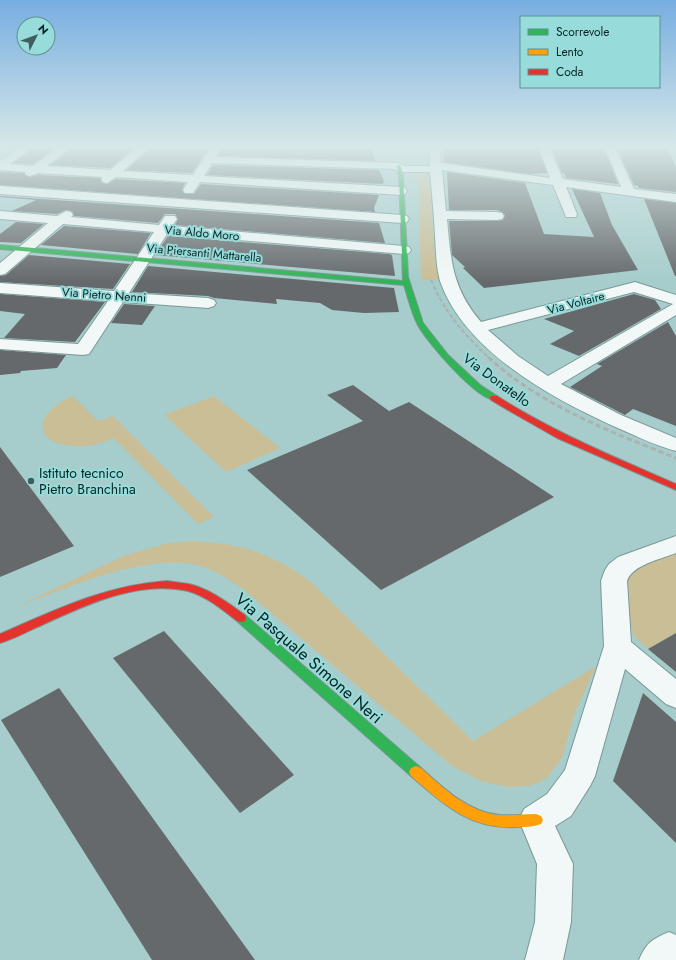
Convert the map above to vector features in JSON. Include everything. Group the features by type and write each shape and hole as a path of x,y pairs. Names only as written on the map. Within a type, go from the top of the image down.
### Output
{"street":[{"path":"28,193 402,219"},
{"path":"0,271 92,193"},
{"path":"0,344 83,350 187,193"},
{"name":"Via Donatello","path":"401,193 405,282 412,306 424,329 449,363 466,378 501,403 534,423 676,487"},
{"path":"438,193 445,268 448,281 459,304 476,328 524,369 547,384 595,410 676,445"},
{"path":"563,193 571,214"},
{"path":"635,193 676,198"},
{"name":"Via Aldo Moro","path":"0,215 404,250"},
{"path":"440,215 497,216"},
{"name":"Via Piersanti Mattarella","path":"0,247 405,282"},
{"name":"Via Voltaire","path":"476,328 635,287 676,300"},
{"name":"Via Pietro Nenni","path":"0,288 208,303"},
{"path":"547,384 676,308"},
{"path":"544,960 553,922 556,864 536,820 559,805 579,776 618,646 614,581 618,570 627,563 676,544"},
{"name":"Via Pasquale Simone Neri","path":"0,639 70,609 117,593 148,585 172,584 192,589 218,601 254,629 441,794 472,814 497,821 536,820"},
{"path":"618,646 676,696"}],"shaded area":[{"path":"419,193 430,193 435,260 440,280 421,280"},
{"path":"73,396 98,421 113,416 214,517 198,524 114,438 105,442 87,446 62,444 51,440 45,434 42,427 45,419 50,410"},
{"path":"214,396 280,448 226,472 164,415"},
{"path":"193,541 241,547 270,557 297,572 311,582 473,741 596,666 574,715 562,758 546,779 529,786 508,787 481,781 452,766 243,589 217,573 200,566 178,563 155,564 131,568 83,582 16,607 123,556 168,543"},
{"path":"676,550 676,633 648,649 634,636 627,619 626,580 638,565"}],"building":[{"path":"108,193 343,193 379,195 374,208 375,212"},
{"path":"448,193 529,193 544,234 594,237 574,193 600,193 612,225 638,270 484,288 452,255 449,221 497,221 503,220 505,215 497,210 449,210"},
{"path":"0,196 379,223 385,243 175,225 178,219 175,214 165,214 158,223 74,216 72,211 66,210 57,214 12,211 36,200"},
{"path":"644,199 676,203 676,276 675,276"},
{"path":"16,222 44,224 21,243 0,242 0,234"},
{"path":"64,226 151,233 138,254 41,245"},
{"path":"168,236 389,254 392,255 395,276 155,255"},
{"path":"29,255 130,264 113,289 0,282 0,276 6,275"},
{"path":"148,266 394,288 399,312 364,313 332,310 320,303 276,299 277,304 214,298 208,296 132,292"},
{"path":"0,294 105,302 75,342 4,338 25,314 0,311"},
{"path":"634,294 655,300 661,309 579,356 550,344 574,331 544,319"},
{"path":"124,304 155,306 142,325 111,323"},
{"path":"668,322 676,336 676,426 633,409 625,415 570,387 602,366 597,364"},
{"path":"0,350 66,355 57,368 21,371 20,373 0,375"},
{"path":"353,385 389,411 409,402 554,497 381,590 247,470 363,421 327,395"},
{"path":"0,447 74,546 0,577"},
{"path":"164,631 294,775 240,813 113,658"},
{"path":"676,633 676,672 648,649"},
{"path":"59,688 255,960 152,960 1,720"},
{"path":"643,693 676,722 676,843 613,781"}],"railway":[{"path":"431,280 436,292 449,313 471,340 488,357"},
{"path":"488,357 508,374 530,389 577,416 676,458"}],"traffic: fast":[{"path":"402,193 405,277 420,323 445,357 477,387 494,398"},
{"path":"0,247 405,283"},
{"path":"241,618 416,772"}],"traffic: slow":[{"path":"416,772 444,796 464,810 475,815 498,821 536,820"}],"traffic: jam":[{"path":"494,398 515,412 560,436 676,487"},
{"path":"0,639 67,609 118,592 143,587 167,585 189,588 210,597 241,618"}],"place":[{"name":"Istituto tecnico Pietro Branchina","path":"31,481"}]}
